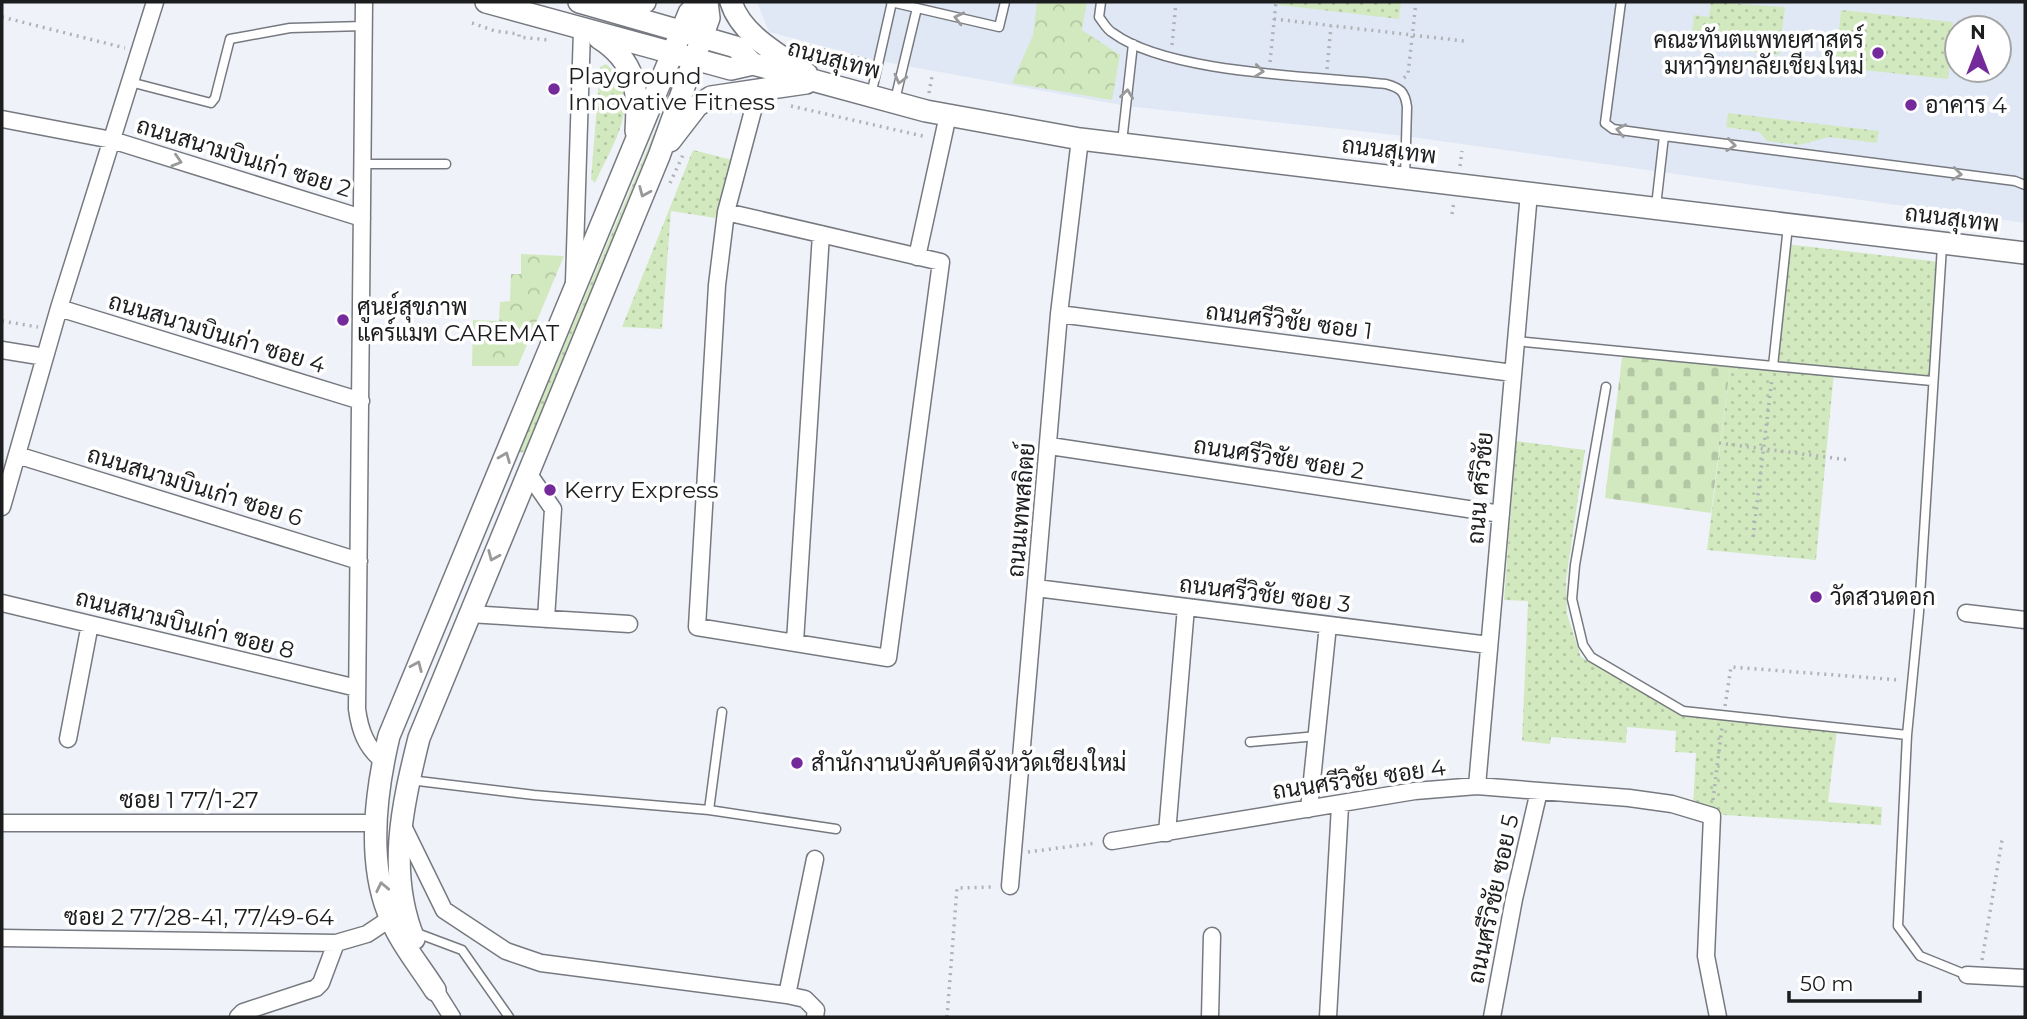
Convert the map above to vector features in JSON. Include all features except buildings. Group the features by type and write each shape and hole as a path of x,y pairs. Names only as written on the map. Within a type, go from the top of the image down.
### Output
{"main road":[{"path":"486,2 585,30 614,48 634,74 637,109 634,151"},
{"path":"584,4 629,8 645,2"},
{"path":"692,35 689,13 700,2"},
{"path":"435,990 411,931 398,866 401,820 408,780 433,698 659,156 684,56 692,35 709,18 707,2"},
{"path":"731,2 740,19 762,43 818,82"},
{"name":"ถนนสุเทพ","path":"584,4 736,47 753,64"},
{"name":"ถนนสุเทพ","path":"585,30 731,69 753,64 895,103 1080,139 2025,253"},
{"path":"435,990 391,918 379,881 377,822 382,767 400,708 573,291 634,151 684,56"},
{"path":"659,156 697,106 708,98 757,96 818,82"},
{"path":"382,767 408,780"}],"street":[{"path":"2,507 59,308 155,2"},
{"path":"364,2 357,688 362,736 382,767"},
{"path":"573,291 585,30"},
{"path":"726,212 941,262 888,658 697,627 718,285 726,212 757,96"},
{"path":"917,257 948,115"},
{"name":"ถนนสนามบินเก่า ซอย 2","path":"2,119 112,140 362,218"},
{"name":"ถนนเทพสถิตย์","path":"1010,886 1050,446 1059,314 1080,139"},
{"name":"ถนน ศรีวิชัย","path":"1477,786 1529,193"},
{"path":"795,642 821,234"},
{"name":"ถนนสนามบินเก่า ซอย 4","path":"59,308 361,401"},
{"name":"ถนนศรีวิชัย ซอย 1","path":"1059,314 1513,373"},
{"path":"2,349 45,357"},
{"name":"ถนนศรีวิชัย ซอย 2","path":"1050,446 1501,514"},
{"name":"ถนนสนามบินเก่า ซอย 6","path":"17,455 359,561"},
{"path":"527,473 553,509 545,619"},
{"name":"ถนนศรีวิชัย ซอย 3","path":"1036,588 1489,645"},
{"name":"ถนนสนามบินเก่า ซอย 8","path":"2,603 357,688"},
{"path":"1167,833 1186,607"},
{"path":"1966,613 2025,620"},
{"path":"469,614 629,624"},
{"path":"68,739 90,624"},
{"path":"1309,808 1328,625"},
{"name":"ถนนศรีวิชัย ซอย 4","path":"1112,841 1309,808 1340,806 1415,791 1477,786 1629,797 1672,804 1712,816"},
{"name":"ถนนศรีวิชัย ซอย 5","path":"1492,1017 1514,899 1539,791"},
{"path":"1328,1017 1340,806"},
{"path":"1712,816 1706,956 1718,1017"},
{"path":"401,820 444,910 506,951 541,963 806,999 816,1010 815,1017"},
{"name":"ซอย 1 77/1-27","path":"2,823 377,822"},
{"path":"787,995 815,859"},
{"name":"ซอย 2 77/28-41, 77/49-64","path":"2,939 336,943 367,934 391,918"},
{"path":"1210,1017 1212,936"},
{"path":"238,1017 243,1012 316,988 321,983 336,943"},
{"path":"1973,975 2025,978"},
{"path":"435,990 452,1017"}],"lane":[{"path":"871,96 892,2 999,27 1005,2"},
{"path":"1101,2 1099,17 1111,32 1133,44 1191,63 1396,87 1406,96 1405,178"},
{"path":"1621,2 1605,123 1613,129 2015,181 2025,186"},
{"path":"895,103 917,8"},
{"path":"130,82 211,103 215,98 230,38 290,28 365,26"},
{"path":"1121,144 1133,44"},
{"path":"1656,209 1664,136"},
{"path":"362,163 446,164"},
{"path":"1773,366 1788,226"},
{"path":"1942,243 1907,735 1898,926 1920,956 1973,975"},
{"path":"1515,341 1932,381"},
{"path":"1606,387 1575,565 1572,599 1583,645 1591,657 1683,711 1907,735"},
{"path":"709,810 722,712"},
{"path":"1250,742 1317,736"},
{"path":"408,780 534,795 709,810 836,830"},
{"path":"411,931 462,950 509,1017"}],"path":[{"path":"1171,54 1176,2"},
{"path":"1269,72 1276,2"},
{"path":"1396,87 1408,74 1416,2"},
{"path":"2,17 139,52"},
{"path":"1275,19 1464,41"},
{"path":"472,23 495,31 519,34 519,37 555,41"},
{"path":"1326,78 1331,26"},
{"path":"791,42 879,64"},
{"path":"757,96 781,104 942,141"},
{"path":"665,195 685,149"},
{"path":"2,321 53,329"},
{"path":"1754,537 1773,366"},
{"path":"1719,443 1849,460"},
{"path":"1712,816 1731,667 1912,681"},
{"path":"1973,975 2002,840"},
{"path":"1013,855 1112,841"},
{"path":"947,1017 957,888 1010,886"}],"shaded area":[{"path":"757,2 2025,2 2025,223 1404,136 1126,106 879,61 769,32"}],"green space":[{"path":"1037,2 1087,2 1082,30 1120,55 1112,100 1012,83 1033,35"},
{"path":"1279,2 1401,2 1399,19 1279,5"},
{"path":"1711,2 1785,7 1779,55 1691,44 1694,15 1709,17"},
{"path":"1841,10 1943,21 1943,78 1835,67"},
{"path":"606,64 618,78 624,92 625,107 616,138 595,183 591,179 600,67"},
{"path":"667,103 673,105 528,453 519,452"},
{"path":"1728,113 1879,131 1877,143 1829,137 1799,145 1767,141 1759,132 1726,127"},
{"path":"693,150 732,160 715,218 671,211 662,329 622,327"},
{"path":"1786,244 1940,262 1932,381 1834,372 1816,560 1707,550 1731,361 1773,366"},
{"path":"521,254 564,256 518,366 472,366 473,320 499,321 500,302 510,301 511,274 521,274"},
{"path":"1623,349 1731,361 1711,513 1605,498"},
{"path":"1516,441 1585,450 1566,580 1567,614 1581,657 1684,716 1837,730 1828,802 1882,807 1881,825 1724,815 1693,805 1696,753 1675,752 1676,731 1627,727 1626,743 1551,737 1550,744 1522,741 1528,601 1504,600"}],"place":[{"name":"คณะทันตแพทยศาสตร์ มหาวิทยาลัยเชียงใหม่","path":"1878,53"},
{"name":"Playground Innovative Fitness","path":"554,89"},
{"name":"อาคาร 4","path":"1911,105"},
{"name":"ศูนย์สุขภาพ แคร์แมท CAREMAT","path":"343,320"},
{"name":"Kerry Express","path":"550,490"},
{"name":"วัดสวนดอก","path":"1816,597"},
{"name":"สำนักงานบังคับคดีจังหวัดเชียงใหม่","path":"797,763"}]}
